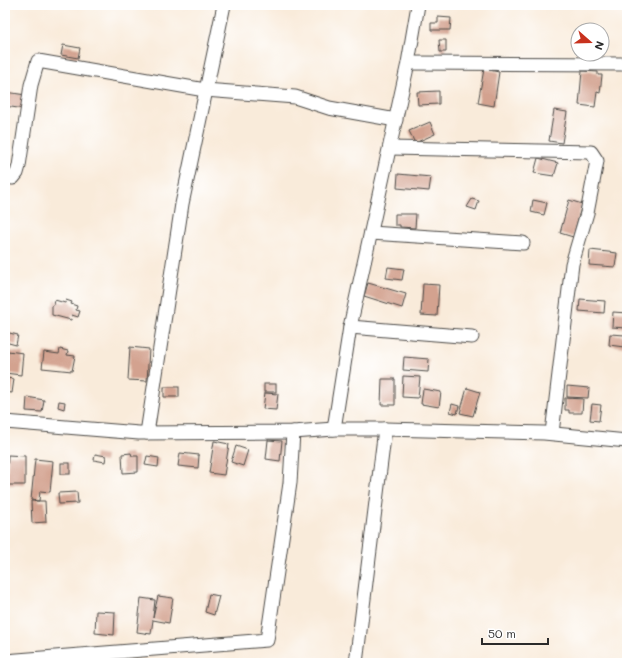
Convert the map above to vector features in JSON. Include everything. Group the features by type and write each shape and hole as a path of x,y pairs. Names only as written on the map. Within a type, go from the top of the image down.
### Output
{"street":[{"path":"147,433 182,204 224,5"},
{"path":"334,429 350,327 396,120 418,5"},
{"path":"5,177 13,178 17,173 19,166 31,85 38,61 205,90 295,97 329,108 396,120"},
{"path":"408,63 627,64"},
{"path":"390,148 591,152 598,160 587,213 572,264 552,434"},
{"path":"371,233 523,243"},
{"path":"350,327 472,337"},
{"path":"5,422 147,433 293,432 334,429 552,434 627,441"},
{"path":"356,663 385,430"},
{"path":"5,661 84,659 267,640 290,483 293,432"}],"building":[{"path":"438,17 451,18 450,30 431,30 431,23 438,23"},
{"path":"439,40 446,40 446,52 440,52"},
{"path":"63,45 80,48 78,58 61,55"},
{"path":"484,69 499,72 494,106 478,103"},
{"path":"582,71 598,72 598,75 602,75 600,93 597,92 595,107 579,105"},
{"path":"439,91 439,104 418,105 417,92"},
{"path":"5,92 26,95 24,109 5,106"},
{"path":"554,110 567,112 562,143 549,141"},
{"path":"430,122 435,134 415,143 409,131"},
{"path":"538,158 558,163 554,176 534,173"},
{"path":"398,174 431,177 429,191 397,188"},
{"path":"472,199 479,201 476,210 467,207"},
{"path":"533,200 547,203 544,215 531,212"},
{"path":"569,200 582,204 573,237 560,233"},
{"path":"395,214 416,214 415,228 400,227 400,225 395,225"},
{"path":"590,250 617,253 615,267 589,265"},
{"path":"388,267 404,269 402,280 386,278"},
{"path":"368,283 406,294 402,308 364,296"},
{"path":"423,284 439,285 437,316 421,315"},
{"path":"580,299 605,301 604,313 579,311"},
{"path":"55,300 65,303 66,300 72,302 71,304 77,306 76,310 80,311 78,317 72,315 71,320 52,315 52,305 54,305"},
{"path":"613,312 627,313 627,328 612,327"},
{"path":"5,332 18,335 16,345 5,342"},
{"path":"610,334 625,335 624,347 609,345"},
{"path":"130,347 149,349 147,381 128,380"},
{"path":"60,349 68,351 67,355 75,356 72,371 42,368 44,352 59,354"},
{"path":"8,351 23,353 21,375 5,373"},
{"path":"404,357 429,359 428,372 403,370"},
{"path":"403,376 420,377 418,398 402,397"},
{"path":"5,378 14,379 12,393 5,392"},
{"path":"382,379 395,379 395,405 381,405"},
{"path":"264,384 276,384 276,392 264,392"},
{"path":"567,386 589,388 588,398 567,397"},
{"path":"164,387 179,387 179,397 164,397"},
{"path":"467,388 480,392 473,416 460,413"},
{"path":"423,389 441,392 439,407 421,404"},
{"path":"265,393 278,394 276,410 263,409"},
{"path":"27,397 44,400 42,412 26,411"},
{"path":"565,398 583,399 582,413 569,413 569,410 565,410"},
{"path":"59,401 65,402 64,409 58,407"},
{"path":"452,404 459,406 457,414 450,412"},
{"path":"592,404 601,405 599,421 590,420"},
{"path":"268,440 282,441 280,461 266,459"},
{"path":"214,441 229,444 224,475 209,473"},
{"path":"236,446 248,450 243,466 231,462"},
{"path":"131,453 132,456 138,456 138,472 123,473 122,454"},
{"path":"180,453 199,455 198,468 178,466"},
{"path":"95,454 106,456 105,462 94,460"},
{"path":"8,455 25,456 25,485 8,485"},
{"path":"147,456 159,458 158,467 145,465"},
{"path":"35,459 53,461 50,492 40,491 39,501 31,500"},
{"path":"61,463 70,463 70,474 61,474"},
{"path":"77,492 78,503 59,504 58,493"},
{"path":"31,501 45,501 46,522 32,523"},
{"path":"209,594 219,596 214,615 205,612"},
{"path":"158,596 173,598 169,623 153,620 151,634 137,632 141,598 155,600 153,618"},
{"path":"96,611 115,612 114,635 95,633"}]}
